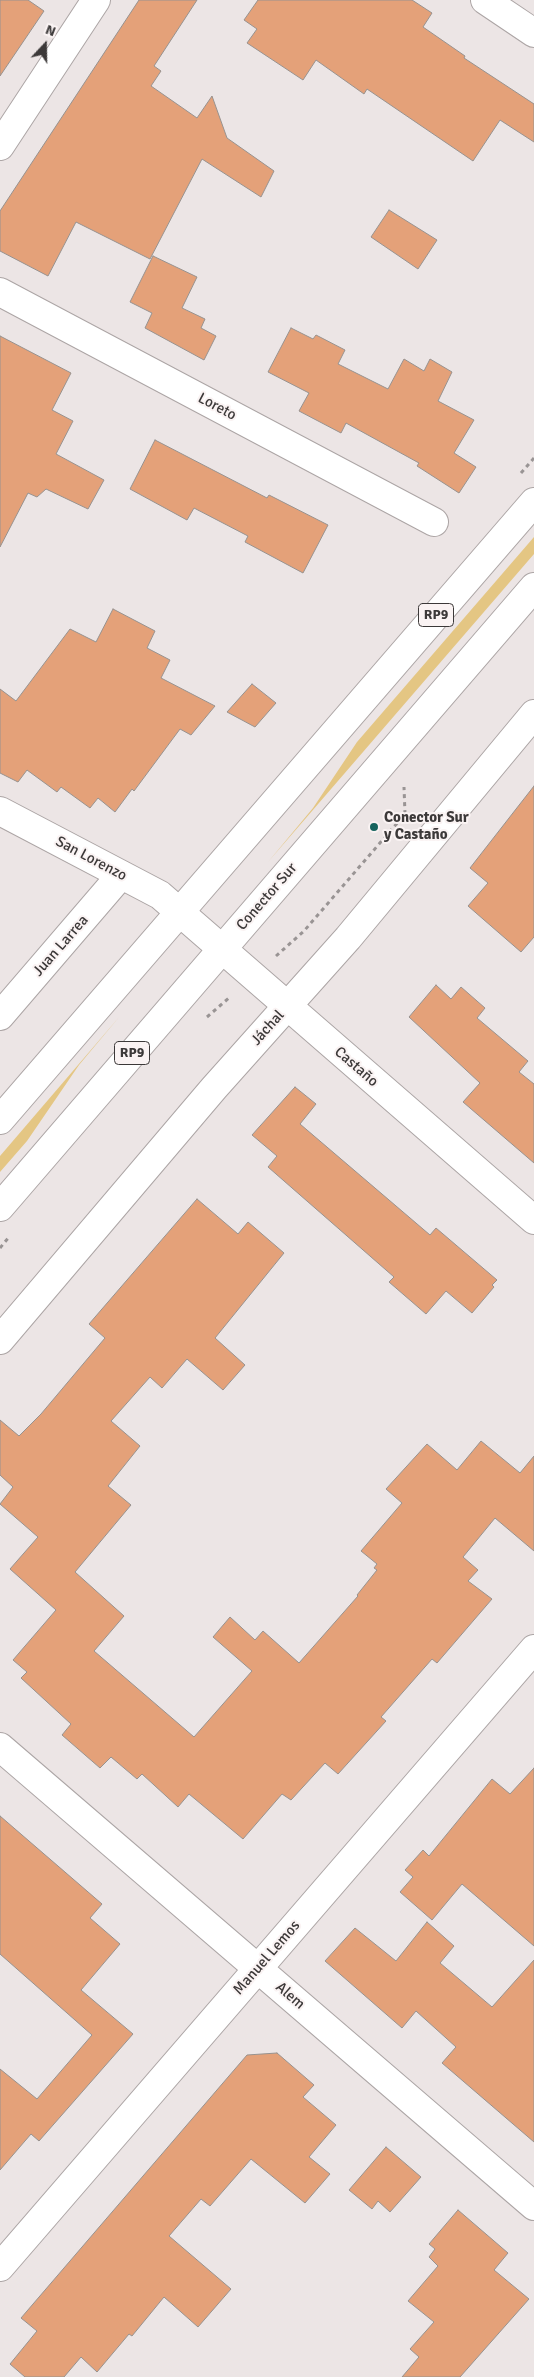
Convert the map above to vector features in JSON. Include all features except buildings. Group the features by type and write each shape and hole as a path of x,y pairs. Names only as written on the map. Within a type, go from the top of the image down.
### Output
{"street":[{"path":"0,146 96,0"},
{"path":"485,0 534,32"},
{"name":"Loreto","path":"0,292 434,522"},
{"name":"RP9","path":"0,1120 534,502"},
{"name":"Conector Sur","path":"0,1207 534,587"},
{"name":"Jáchal","path":"0,1340 214,1088 348,938 534,714"},
{"name":"San Lorenzo","path":"0,811 160,896 179,912"},
{"name":"Juan Larrea","path":"0,1016 121,876"},
{"name":"Castaño","path":"179,912 534,1220"},
{"name":"Manuel Lemos","path":"0,2267 534,1649"},
{"name":"Alem","path":"0,1747 534,2206"}],"path":[{"path":"515,480 534,458"},
{"path":"204,1020 304,931 405,814 403,782"},
{"path":"0,1248 13,1233"}],"shaded area":[{"path":"534,537 534,554 268,862 313,808 357,742"},
{"path":"120,1016 79,1065 27,1141 0,1172 0,1156"}],"place":[{"name":"Conector Sur y Castaño","path":"374,827"}]}
